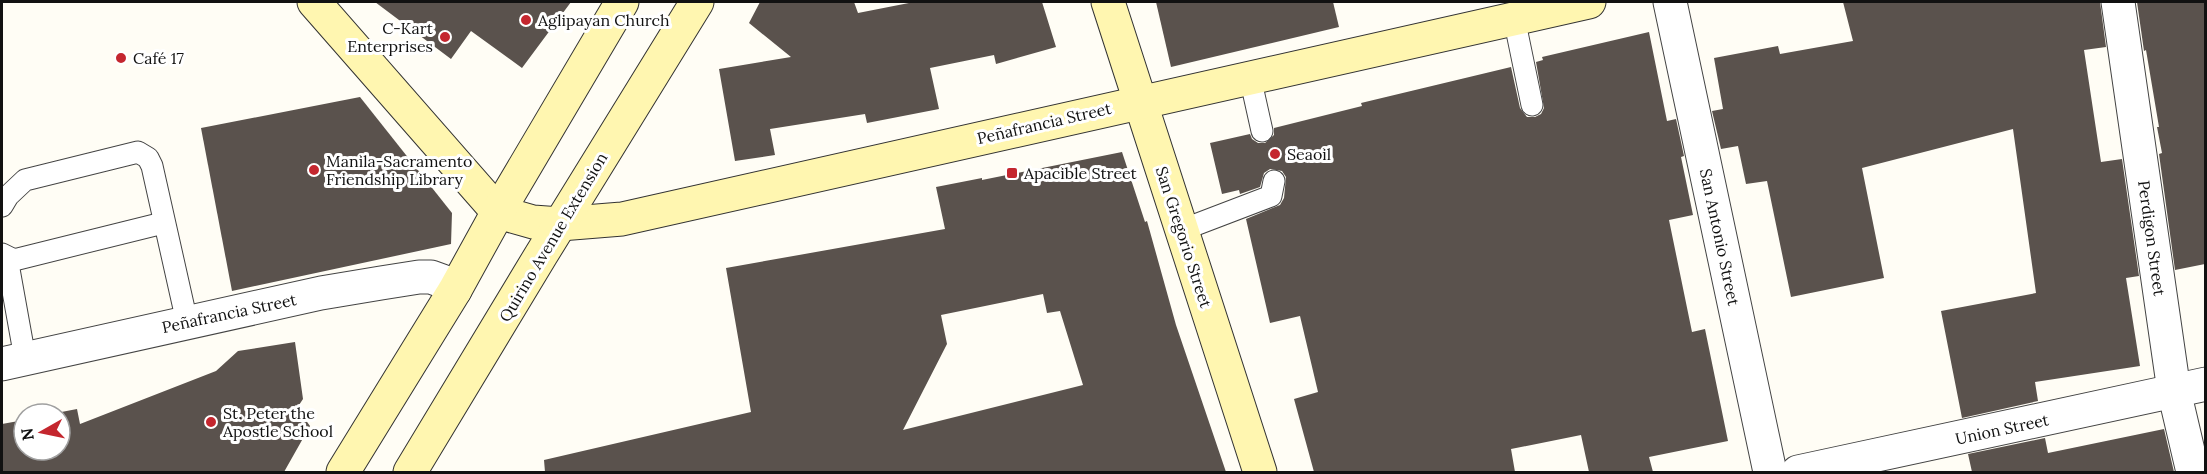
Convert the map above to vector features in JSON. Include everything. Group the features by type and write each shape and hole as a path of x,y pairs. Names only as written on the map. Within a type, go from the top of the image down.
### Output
{"street":[{"path":"314,2 498,212"},
{"path":"343,472 455,290 498,212 622,2"},
{"name":"Quirino Avenue Extension","path":"410,472 697,2"},
{"name":"San Gregorio Street","path":"1108,2 1260,472"},
{"name":"Peñafrancia Street","path":"498,212 533,222 560,224 622,219 1588,2"},
{"name":"San Antonio Street","path":"1670,2 1770,472"},
{"name":"Perdigon Street","path":"2118,2 2174,391 2193,472"},
{"name":"Peñafrancia Street","path":"13,361 321,293 419,276 442,281 455,290"},
{"name":"Union Street","path":"1798,472 2205,384"}],"lane":[{"path":"1514,18 1532,105"},
{"path":"1250,77 1262,130"},
{"path":"2,206 8,196 25,180 138,152 148,158 152,166 163,223 188,322"},
{"path":"1182,230 1270,196 1274,181"},
{"path":"13,361 4,256 14,260 163,223"}],"building":[{"path":"375,2 571,2 522,68 471,31 451,59"},
{"path":"760,2 854,2 858,13 914,2 1042,2 1056,47 996,64 994,55 930,68 939,109 867,123 865,114 770,129 775,155 735,161 719,69 791,57 749,23"},
{"path":"1156,2 1333,2 1339,27 1171,67"},
{"path":"1843,2 2100,2 2106,47 2084,50 2101,162 2122,159 2139,276 2126,278 2140,366 2035,382 2038,401 1962,418 1941,311 2036,293 2013,129 1862,168 1884,278 1791,297 1767,181 1746,184 1738,146 1721,149 1712,111 1723,109 1714,58 1778,46 1780,54 1853,41"},
{"path":"2137,2 2205,2 2205,264 2175,270 2159,154 2162,153 2157,127 2159,127"},
{"path":"1649,32 1667,121 1676,119 1693,215 1669,220 1692,332 1705,329 1728,441 1649,457 1653,472 1589,472 1581,435 1511,449 1515,472 1314,472 1294,399 1318,392 1300,316 1270,323 1246,219 1280,205 1284,198 1286,177 1282,171 1270,169 1264,173 1260,187 1240,194 1239,190 1222,194 1210,143 1250,134 1252,139 1258,143 1265,143 1274,135 1274,128 1362,106 1361,103 1511,67 1520,108 1527,117 1535,117 1541,114 1544,108 1536,62 1543,60 1542,57"},
{"name":"Manila-Sacramento Friendship Library","path":"360,97 452,213 451,244 232,291 201,128"},
{"path":"1122,152 1145,222 1147,221 1176,325 1226,472 545,472 544,460 751,412 726,268 945,229 936,187 982,178 982,180","holes":["1043,294 1047,313 1060,311 1083,385 903,430 947,344 941,315"]},
{"name":"St. Peter the Apostle School","path":"295,342 303,399 297,408 310,426 284,472 2,472 2,424 12,422 12,462 72,462 72,410 77,409 80,424 216,371 238,351"},
{"path":"2164,429 2174,472 1972,472 1968,454 2045,438 2048,453"}],"place":[{"name":"Aglipayan Church","path":"526,20"},
{"name":"C-Kart Enterprises","path":"445,37"},
{"name":"Café 17","path":"121,58"},
{"name":"Seaoil","path":"1275,154"},
{"name":"Manila-Sacramento Friendship Library","path":"314,170"},
{"name":"Apacible Street","path":"1012,173"},
{"name":"St. Peter the Apostle School","path":"211,422"}]}
